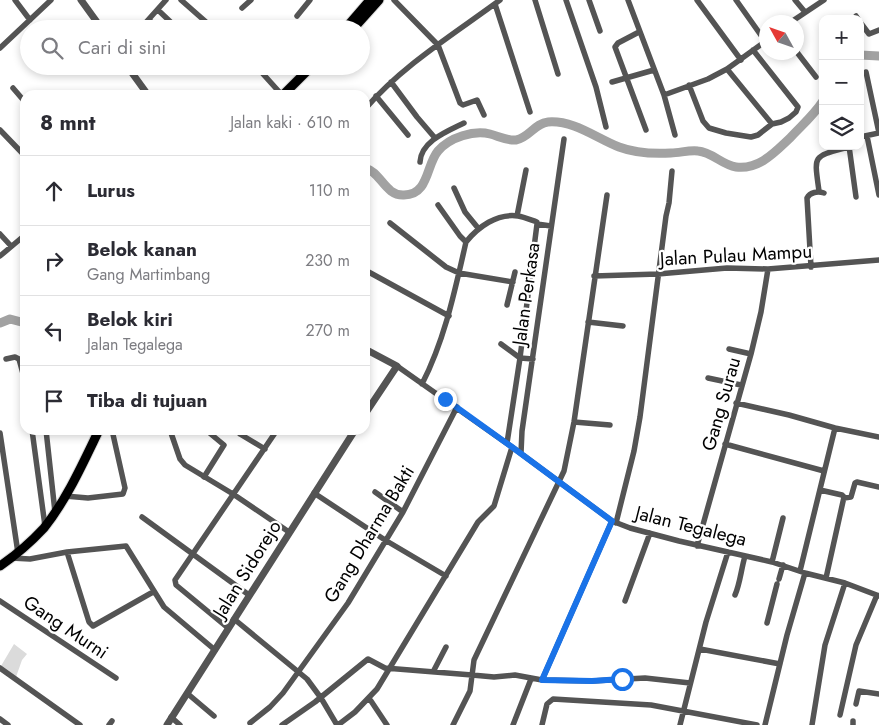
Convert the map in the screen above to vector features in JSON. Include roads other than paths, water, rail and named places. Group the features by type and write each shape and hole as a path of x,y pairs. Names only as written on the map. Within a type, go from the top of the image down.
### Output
{"main road":[{"path":"353,20 370,0"},
{"path":"361,20 379,0"},
{"path":"287,90 303,75"},
{"path":"295,90 310,75"},
{"path":"0,566 45,526 65,496 96,435"}],"street":[{"path":"15,0 30,20 51,0"},
{"path":"81,0 95,20"},
{"path":"149,19 166,0"},
{"path":"181,0 204,20"},
{"path":"242,8 251,0"},
{"path":"296,16 310,0"},
{"path":"394,0 438,45 460,103 463,105 477,100 484,115"},
{"path":"535,0 558,74"},
{"path":"566,0 596,87 606,127"},
{"path":"589,0 600,31"},
{"path":"628,0 664,95 675,135"},
{"path":"697,0 741,60"},
{"path":"736,0 759,31"},
{"path":"795,0 805,12"},
{"path":"801,15 819,1"},
{"path":"370,103 391,82 498,2 530,112"},
{"path":"158,10 169,20"},
{"path":"864,27 869,34 879,30"},
{"path":"0,48 20,29"},
{"path":"639,32 615,45 646,130"},
{"path":"664,95 708,79 741,60 759,46"},
{"path":"689,85 703,121 709,128 751,137 758,135 772,124 784,121 796,112 798,107 754,50"},
{"path":"803,60 816,77"},
{"path":"727,68 772,124"},
{"path":"612,82 628,79 654,70"},
{"path":"866,72 879,133 864,136 879,195"},
{"path":"133,75 144,90"},
{"path":"264,75 278,90"},
{"path":"391,82 435,138"},
{"path":"13,88 20,96"},
{"path":"376,96 408,136"},
{"path":"420,162 422,153 435,138 464,123"},
{"path":"0,130 20,151"},
{"name":"Jalan Perkasa","path":"521,453 532,359 564,139"},
{"path":"811,267 806,200 810,195 821,192 815,166 817,160 825,154 839,150"},
{"path":"849,150 856,197"},
{"path":"517,216 526,170"},
{"path":"542,680 614,522 638,431 672,171"},
{"path":"454,188 465,212 478,228"},
{"path":"453,725 470,690 474,660 564,471 574,422 607,196"},
{"path":"438,205 466,242"},
{"path":"422,384 435,357 449,316 466,242 478,228 497,218 517,216 537,222 537,224 551,226"},
{"path":"390,223 432,258 446,267 459,273 512,282"},
{"path":"234,619 311,684 337,725 355,712 377,689 480,520 494,506 510,445 524,317 537,224"},
{"path":"0,234 12,246"},
{"path":"0,256 20,240"},
{"name":"Jalan Pulau Mampu","path":"594,276 658,274 727,268 768,270 879,260"},
{"name":"Gang Surau","path":"697,546 751,354 768,270"},
{"path":"508,305 515,272"},
{"path":"370,273 449,316"},
{"path":"588,322 623,326"},
{"path":"501,344 520,358 532,359"},
{"path":"729,350 751,354"},
{"name":"Jalan Tegalega","path":"370,352 397,366 457,407 614,522 697,546 772,562 845,583 878,595"},
{"path":"6,359 15,357 19,359 20,362"},
{"path":"370,406 397,366"},
{"path":"708,378 741,385"},
{"path":"736,403 879,437"},
{"name":"Gang Dharma Bakti","path":"250,723 276,701 348,603 403,512 457,407"},
{"path":"574,422 610,425"},
{"path":"765,725 835,428"},
{"path":"0,433 14,555 30,559 68,552 126,546 153,592 168,611 215,650"},
{"path":"33,435 45,526"},
{"path":"47,435 55,512"},
{"path":"65,496 88,498 124,494 113,435"},
{"path":"172,435 181,461 289,532"},
{"path":"204,477 224,445 212,435"},
{"path":"242,435 265,449"},
{"path":"228,628 176,585 175,580 274,435"},
{"name":"Jalan Sidorejo","path":"167,725 351,435"},
{"path":"725,444 824,471"},
{"path":"820,490 842,495 844,498 851,497 855,483 858,482 879,487"},
{"path":"375,492 403,512"},
{"path":"314,493 385,540 446,576"},
{"path":"826,578 844,498"},
{"path":"142,516 249,595"},
{"path":"772,562 783,518"},
{"path":"625,601 650,533"},
{"path":"68,552 89,622 93,626 153,592"},
{"path":"680,725 714,594 728,552"},
{"path":"735,595 739,586 744,556"},
{"path":"767,624 782,565"},
{"path":"812,725 825,644 845,583"},
{"path":"840,715 856,645 878,595"},
{"name":"Gang Murni","path":"0,601 116,678"},
{"path":"433,672 446,647"},
{"path":"700,649 780,664"},
{"path":"282,725 321,698 366,660 371,660 385,668 494,677 515,675 542,680 592,681 637,678 690,683"},
{"path":"0,668 80,725"},
{"path":"513,725 531,679"},
{"path":"856,704 859,691 879,694"},
{"path":"188,694 214,716"},
{"path":"369,698 387,725"},
{"path":"542,725 547,704 553,699 614,702 684,710 757,725"},
{"path":"172,717 180,725"},
{"path":"0,719 8,725"}],"waterway":[{"path":"864,55 879,56"},
{"path":"370,170 392,192 404,195 412,194 423,185 438,151 456,138 484,133 516,140 521,139 539,125 548,122 558,122 585,130 631,151 645,153 698,151 731,166 752,166 766,159 790,138 820,105"},
{"path":"0,323 10,319 20,322"}]}
